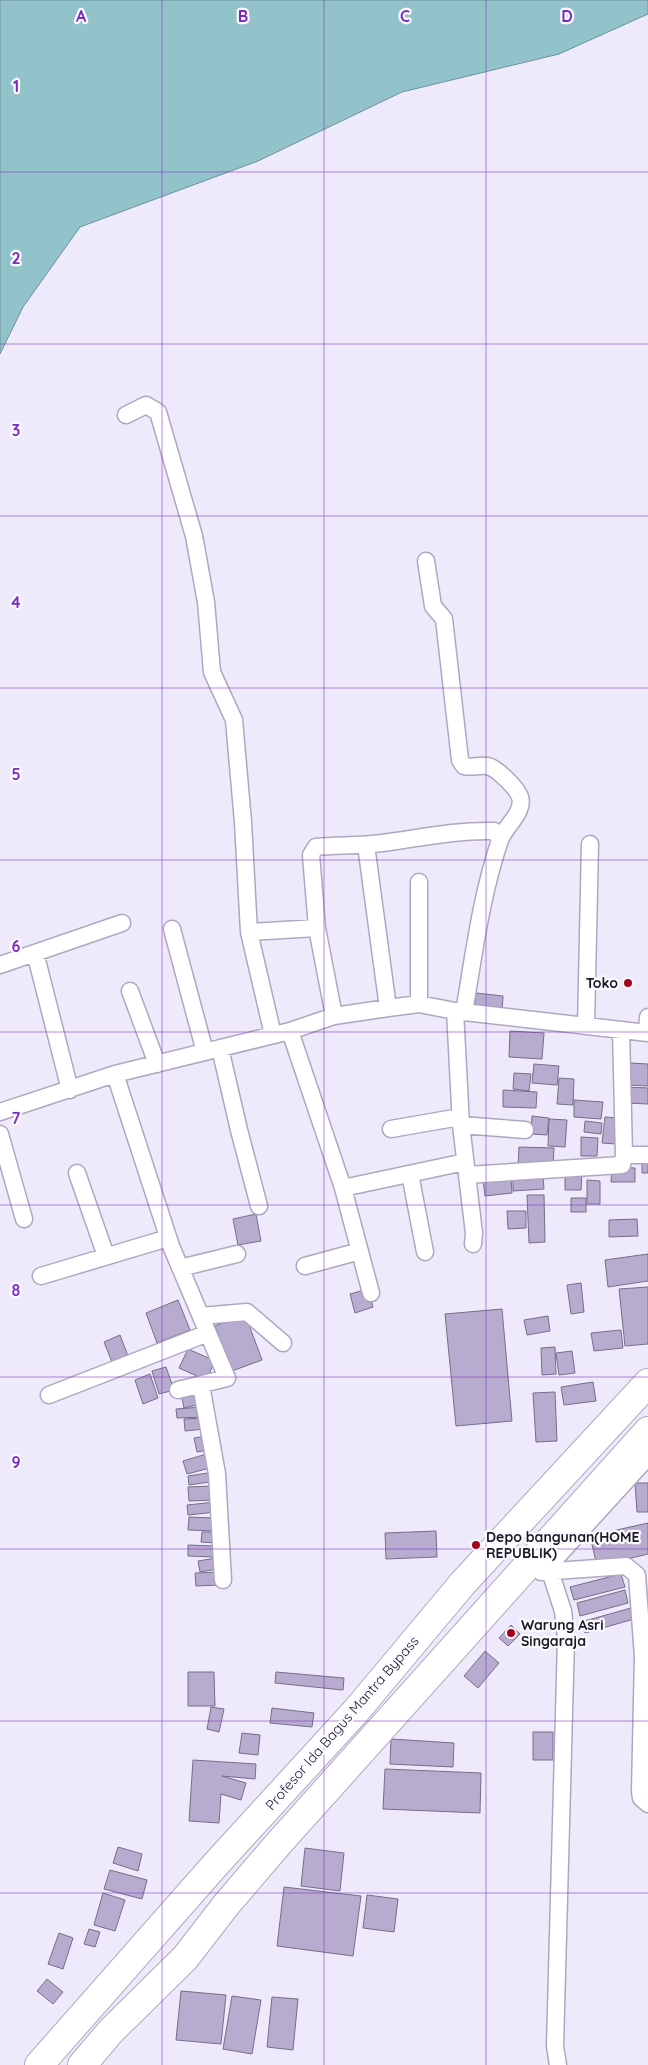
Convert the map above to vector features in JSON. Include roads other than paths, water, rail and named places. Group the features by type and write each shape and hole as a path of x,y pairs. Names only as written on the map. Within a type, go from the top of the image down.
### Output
{"highway":[{"name":"Profesor Ida Bagus Mantra Bypass","path":"39,2065 216,1864 356,1711 463,1583 648,1383"},
{"path":"82,2065 111,2031 185,1958 226,1905 279,1843 538,1572 648,1431"}],"street":[{"path":"126,415 146,405 158,412 194,536 206,602 212,672 234,720 244,822 249,932 273,1036"},
{"path":"426,561 433,606 444,620 460,760 464,766 470,768 487,766 494,769 511,784 520,797 520,809 508,824 500,839 488,879 460,1012 461,1121 474,1233 473,1244"},
{"path":"334,1016 318,928 310,855 312,850 316,847 366,845 418,836 476,831 494,831 500,839"},
{"path":"586,1026 590,844"},
{"path":"366,845 388,1008"},
{"path":"419,882 419,1004"},
{"path":"0,965 122,923"},
{"path":"172,928 213,1050 259,1206"},
{"path":"249,932 318,928"},
{"path":"34,954 70,1090"},
{"path":"130,991 157,1064"},
{"path":"0,1112 115,1074 273,1036 334,1016 388,1008 419,1004 460,1012 648,1033 648,1017"},
{"path":"343,1188 410,1174 466,1169 621,1166 624,1155 621,1030"},
{"path":"290,1031 343,1188 371,1292"},
{"path":"115,1074 168,1238 227,1378 178,1390"},
{"path":"391,1129 461,1121 525,1130"},
{"path":"0,1134 24,1219"},
{"path":"624,1155 648,1155"},
{"path":"77,1173 106,1256"},
{"path":"410,1174 424,1252"},
{"path":"41,1276 168,1238"},
{"path":"304,1266 360,1251"},
{"path":"180,1268 237,1254"},
{"path":"201,1316 247,1312 283,1343"},
{"path":"49,1395 208,1333"},
{"path":"201,1385 217,1474 223,1580"},
{"path":"538,1572 648,1457"},
{"path":"538,1572 626,1566 637,1575 643,1657 640,1792 642,1798 648,1804"},
{"path":"538,1572 563,1611 566,1639 555,2046 558,2065"}],"place":[{"name":"Toko","path":"628,983"},
{"name":"Depo bangunan(HOME REPUBLIK)","path":"476,1545"},
{"name":"Warung Asri Singaraja","path":"511,1633"}]}
